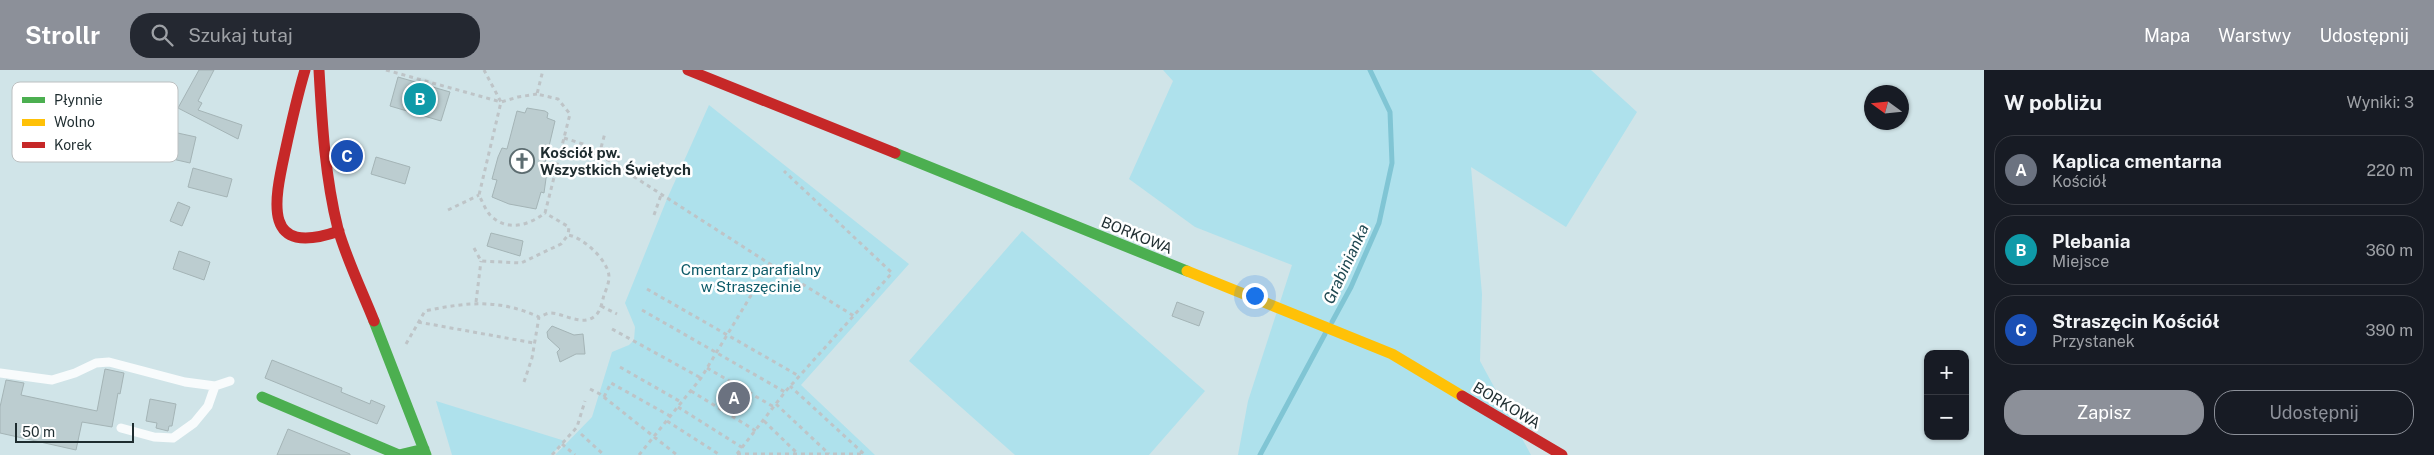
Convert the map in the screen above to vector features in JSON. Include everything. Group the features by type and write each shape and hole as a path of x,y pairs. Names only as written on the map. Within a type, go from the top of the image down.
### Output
{"street":[{"path":"305,70 297,94 276,199 276,218 280,225 296,238 314,238 339,231"},
{"path":"262,397 399,455 425,452 339,231 331,202 324,157 320,70"},
{"name":"BORKOWA","path":"688,70 1392,354 1562,455"}],"lane":[{"path":"0,373 52,380 75,373 96,363 109,362 185,382 215,386 230,381"},
{"path":"121,428 154,438 174,438 194,423 208,406 215,386"}],"path":[{"path":"386,70 501,102 537,94 558,99 570,114 545,213 532,222 520,227 501,222 491,216 478,195 501,102 484,70"},
{"path":"537,94 543,70"},
{"path":"599,155 605,133"},
{"path":"564,138 583,144 854,316"},
{"path":"737,455 790,386 892,273 784,170"},
{"path":"448,210 478,195"},
{"path":"654,215 662,195"},
{"path":"481,261 521,263 561,244 568,235 569,227 545,213"},
{"path":"406,344 425,311 476,302 524,310 539,317 550,313 588,320 596,316 601,306 609,276 606,267 592,248 576,236 568,235"},
{"path":"474,248 481,261 476,302"},
{"path":"639,455 701,378 770,264"},
{"path":"647,289 799,376"},
{"path":"601,306 617,314"},
{"path":"642,310 785,392"},
{"path":"524,382 539,317"},
{"path":"418,322 534,343"},
{"path":"612,329 701,378"},
{"path":"620,367 681,402"},
{"path":"707,368 775,405 830,454"},
{"path":"604,397 611,383 670,416"},
{"path":"737,455 864,454 790,386"},
{"path":"590,389 604,397 677,455"},
{"path":"691,391 756,431"},
{"path":"552,455 576,426 585,401"},
{"path":"678,407 743,448"},
{"path":"667,421 720,455"},
{"path":"764,421 799,455"},
{"path":"581,434 604,455"},
{"path":"562,444 575,455"}],"green space":[{"path":"1163,70 1591,70 1637,112 1566,227 1471,167 1482,294 1480,361 1531,455 1238,455 1248,401 1292,265 1195,227 1129,179 1173,81"},
{"name":"Cmentarz parafialny w Straszęcinie","path":"709,105 909,264 801,385 875,455 555,455 592,417 612,352 629,345 634,340 635,327 625,303 667,199"},
{"path":"1022,231 1205,391 1149,455 1015,455 909,361"},
{"path":"436,401 565,441 551,455 452,455"}],"building":[{"path":"199,70 214,70 198,101 202,103 198,110 242,125 238,139 178,108"},
{"path":"398,77 450,92 441,121 390,106"},
{"name":"Kościół pw. Wszystkich Świętych","path":"527,108 545,111 548,113 547,118 555,121 545,163 548,164 544,193 541,192 536,209 509,204 492,197 497,180 492,179 498,157 502,148 507,149 517,111 525,113"},
{"path":"178,133 196,137 190,163 178,160"},
{"path":"376,157 410,167 405,184 371,174"},
{"path":"193,168 232,179 227,197 188,187"},
{"path":"178,202 190,207 182,226 170,221"},
{"path":"491,233 523,241 520,256 487,246"},
{"path":"179,251 210,262 204,280 173,269"},
{"path":"1177,302 1204,312 1199,326 1172,316"},
{"path":"552,326 574,335 583,334 585,354 576,354 560,362 557,352 560,349 548,338 547,332"},
{"path":"272,360 342,388 341,392 370,404 371,400 385,406 377,424 265,378"},
{"path":"105,369 124,373 120,394 118,393 112,427 82,422 76,450 0,433 0,407 6,380 24,383 21,395 97,411"},
{"path":"724,384 751,400 743,413 726,406 728,403 717,397"},
{"path":"150,399 176,404 172,426 169,426 168,431 156,428 157,423 146,421"},
{"path":"288,429 350,454 350,455 277,455"}],"waterway":[{"name":"Grabinianka","path":"1332,322 1351,287 1379,223 1392,163 1390,112 1370,70"},
{"name":"Grabinianka","path":"1260,455 1325,334"}],"traffic: fast":[{"path":"895,153 1187,271"},
{"path":"374,321 426,455"},
{"path":"262,397 399,455 424,449"}],"traffic: slow":[{"path":"1187,271 1392,354 1462,396"}],"traffic: jam":[{"path":"305,70 281,171 277,206 279,220 285,231 297,237 314,237 339,231"},
{"path":"319,70 325,150 330,190 338,229 374,321"},
{"path":"688,70 895,153"},
{"path":"1462,396 1562,455"}],"place":[{"name":"Plebania","path":"420,99"},
{"name":"Straszęcin Kościół","path":"347,156"},
{"name":"Kościół pw. Wszystkich Świętych","path":"522,161"},
{"name":"Kaplica cmentarna","path":"734,398"}]}
